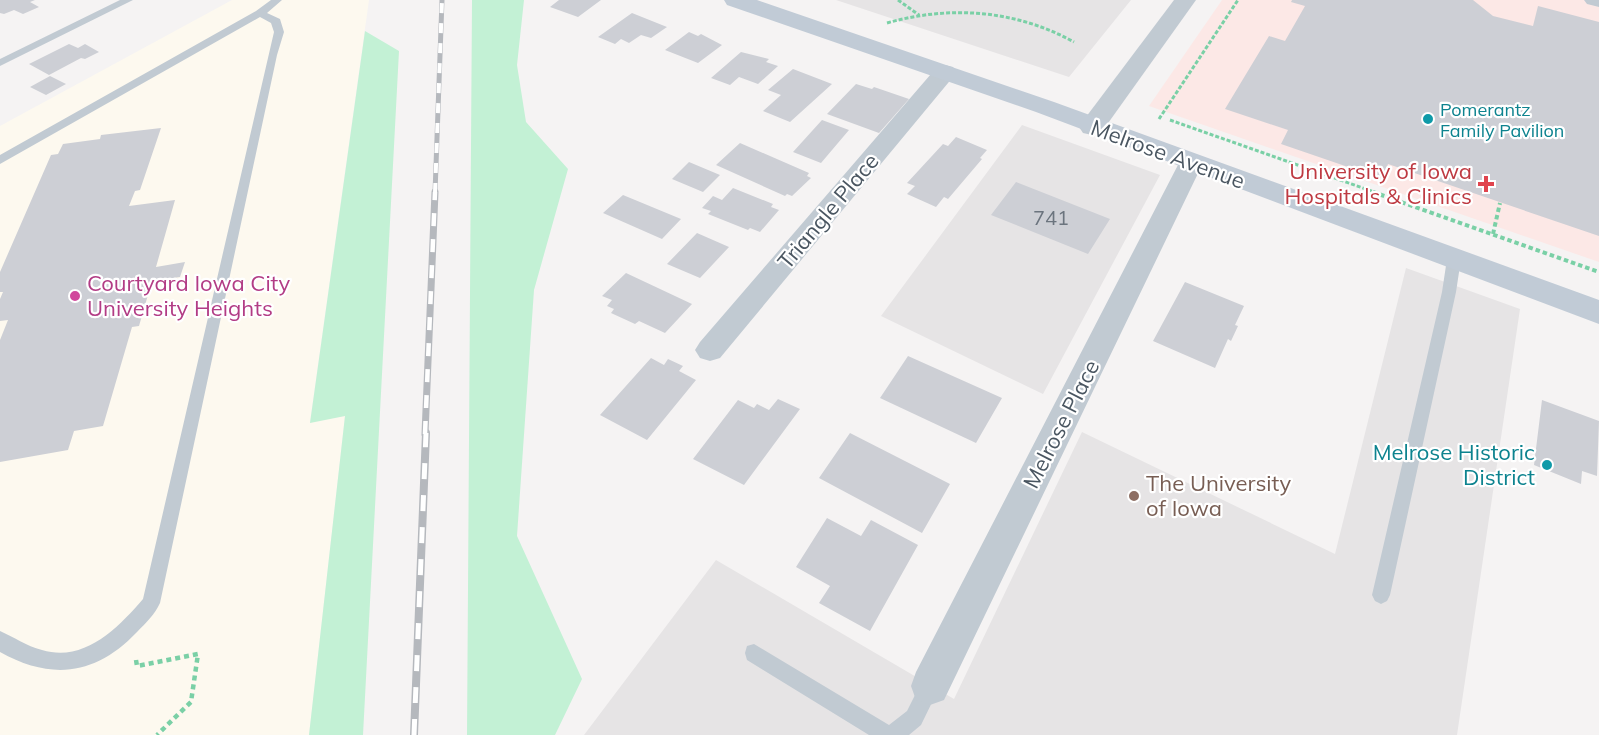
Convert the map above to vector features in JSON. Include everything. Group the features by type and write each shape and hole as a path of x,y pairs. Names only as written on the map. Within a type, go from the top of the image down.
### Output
{"main road":[{"name":"Melrose Avenue","path":"735,0 945,72 1599,312"}],"street":[{"path":"1092,127 1185,0"},
{"path":"1594,0 1599,1"},
{"name":"Triangle Place","path":"710,351 945,72"},
{"name":"Melrose Place","path":"930,686 1191,163"}],"lane":[{"path":"0,63 129,0"},
{"path":"0,160 260,13 277,0"},
{"path":"0,640 39,660 74,661 101,652 130,629 151,603 279,32 276,21 260,13"},
{"path":"1381,595 1449,292 1454,259"},
{"path":"754,653 887,735"},
{"path":"893,735 914,718 930,686"}],"path":[{"path":"898,0 919,15"},
{"path":"1238,0 1161,117 1599,272"},
{"path":"880,25 919,15 967,12 1023,22 1074,42"},
{"path":"1493,234 1500,203"},
{"path":"130,629 137,666 198,654 191,702 157,735"}],"shaded area":[{"path":"232,0 369,0 310,422 345,416 309,735 0,735 0,126"},
{"path":"836,0 1131,0 1069,77"},
{"name":"University of Iowa Hospitals & Clinics","path":"1222,0 1599,0 1599,262 1149,106"},
{"path":"1022,125 1160,175 1043,394 881,316"},
{"name":"The University of Iowa","path":"1406,268 1520,309 1457,735 584,735 716,560 954,699 1082,432 1335,554"}],"green space":[{"path":"472,0 524,0 517,65 526,122 568,169 534,290 517,536 582,679 555,735 467,735"},
{"path":"365,31 399,51 363,735 309,735 345,416 310,423"}],"building":[{"path":"0,0 35,0 30,2 39,7 23,14 14,10 4,14 0,13"},
{"path":"559,0 601,0 578,17 550,7"},
{"name":"University of Iowa Hospitals & Clinics","path":"1292,0 1473,0 1493,16 1533,26 1538,6 1599,22 1599,236 1388,164 1383,179 1281,144 1288,130 1225,109 1269,36 1285,41 1305,6 1291,2"},
{"path":"632,13 667,27 651,38 641,35 629,43 621,39 615,44 598,37"},
{"path":"689,32 698,36 701,34 722,45 698,63 665,50"},
{"path":"69,44 78,48 85,44 99,52 85,59 81,58 49,75 29,64"},
{"path":"741,52 769,59 766,62 778,66 758,84 739,77 730,85 711,78"},
{"path":"793,69 832,84 790,122 763,111 781,95 768,90"},
{"path":"50,76 66,84 46,95 30,87"},
{"path":"856,84 872,89 874,87 909,99 879,133 827,114"},
{"path":"822,120 849,130 821,163 793,152"},
{"name":"Courtyard Iowa City University Heights","path":"161,128 140,190 135,191 129,206 175,200 156,267 185,262 180,277 152,281 139,326 132,327 103,426 74,431 68,450 0,462 0,340 8,320 0,321 0,299 3,292 0,292 0,272 51,155 58,154 63,144 100,139 101,135"},
{"path":"956,137 987,150 948,199 944,197 936,207 907,194 915,186 907,183 943,144 948,146"},
{"path":"740,143 809,173 807,176 811,178 792,196 787,194 785,196 716,165"},
{"path":"689,162 720,175 703,192 672,179"},
{"path":"1016,182 1110,219 1088,254 991,215"},
{"path":"733,188 773,204 771,207 779,210 760,232 750,228 748,230 708,214 711,211 702,208 713,196 722,200"},
{"path":"623,195 681,219 662,239 603,213"},
{"path":"697,233 729,247 700,278 667,264"},
{"path":"626,273 692,304 665,333 639,321 635,324 611,313 614,309 607,306 612,300 602,296"},
{"path":"1185,282 1244,306 1235,325 1238,326 1231,341 1228,339 1215,368 1153,341"},
{"path":"908,356 1002,398 976,443 880,398"},
{"path":"651,358 664,365 668,359 683,366 679,371 696,380 647,440 600,415"},
{"path":"778,399 800,409 744,485 693,459 738,400 754,408 757,404 769,410"},
{"path":"1542,400 1599,421 1597,476 1582,471 1581,484 1534,465"},
{"path":"850,433 950,484 922,533 819,478"},
{"path":"827,518 861,536 871,520 918,545 870,631 819,603 830,586 796,567"}],"railway":[{"path":"435,193 442,0"},
{"path":"425,434 435,192"},
{"path":"414,735 426,433"}],"place":[{"name":"Pomerantz Family Pavilion","path":"1428,119"},
{"name":"University of Iowa Hospitals & Clinics","path":"1486,184"},
{"name":"Courtyard Iowa City University Heights","path":"75,296"},
{"name":"Melrose Historic District","path":"1547,465"},
{"name":"The University of Iowa","path":"1134,496"}]}
